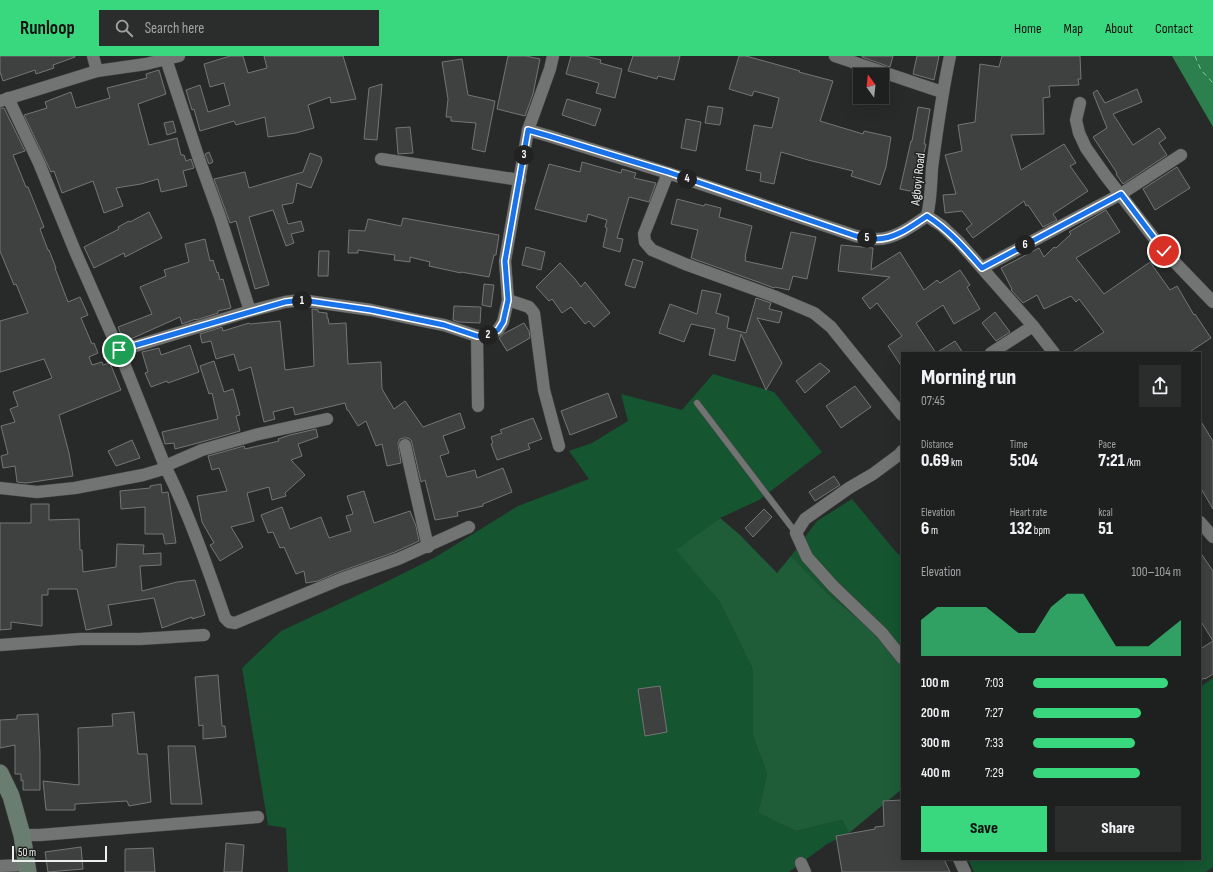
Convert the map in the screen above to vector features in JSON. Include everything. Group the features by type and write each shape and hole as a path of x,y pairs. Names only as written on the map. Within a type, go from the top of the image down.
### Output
{"street":[{"path":"93,56 97,71"},
{"path":"179,56 146,64 97,71 4,100 39,163 75,251 119,350 165,466 201,550 225,618 230,622 235,623 266,609 428,547 469,528"},
{"path":"119,350 285,302 302,300 385,313 444,325 477,336 486,336 498,330 503,322 508,300 505,261 528,130 550,69 553,56"},
{"path":"835,56 942,92"},
{"name":"Agboyi Road","path":"950,56 942,92 932,168 930,191 931,204 927,216 942,226 959,242 1033,326 1053,352"},
{"path":"166,59 220,217 250,312"},
{"path":"1080,103 1076,120 1079,133 1094,160 1164,251 1213,302"},
{"path":"528,130 668,172 856,236 876,239 891,236 900,233 927,216"},
{"path":"982,268 1121,194 1181,155"},
{"path":"381,160 520,180"},
{"path":"668,172 644,234 645,242 652,250 814,313 831,327 901,412"},
{"path":"508,300 529,307 534,313 544,390 559,446"},
{"path":"993,352 1033,326"},
{"path":"477,336 478,406"},
{"path":"0,488 37,492 75,488 143,475 160,470 165,466 202,450 327,419"},
{"path":"405,445 428,547"},
{"path":"901,452 873,474 849,488 805,519 796,533 807,557 833,586 882,633 901,657"},
{"path":"1201,523 1213,537"},
{"path":"0,645 80,639 140,639 204,635"},
{"path":"0,773 11,796 22,835 27,868 0,866"},
{"path":"22,835 40,835 258,817"},
{"path":"959,860 964,872"}],"lane":[{"path":"697,404 796,533"}],"shaded area":[{"path":"1172,56 1213,56 1213,127"},
{"path":"713,374 774,392 822,452 759,500 720,518 677,550 719,601 753,670 753,736 767,774 758,813 796,831 842,820 849,833 827,844 789,872 288,872 286,828 268,825 242,668 281,631 434,558 518,506 589,479 569,451 592,443 628,421 621,394 682,410"},
{"path":"852,499 901,556 901,664 888,644 829,595 791,556 817,521"},
{"path":"720,518 739,534 777,573 791,556 829,595 888,644 901,664 901,790 849,833 842,820 796,831 758,813 767,774 753,736 753,670 719,601 676,550"},
{"path":"1213,678 1213,867 1206,872 974,872 968,860 1201,860 1201,686"}],"building":[{"path":"0,56 75,57 53,65 54,68 36,74 35,70 3,81 0,72"},
{"path":"230,56 243,56 248,73 267,68 264,56 343,56 356,99 331,103 330,97 308,105 314,128 296,133 268,137 265,117 236,125 234,121 200,131 194,109 192,110 186,90 200,85 208,112 230,105 224,83 210,87 204,64"},
{"path":"508,56 526,56 540,59 533,94 525,116 497,109"},
{"path":"571,56 585,56 601,60 600,63 622,69 615,98 596,93 599,83 566,74"},
{"path":"633,56 680,56 674,80 658,76 657,79 628,71"},
{"path":"739,56 746,56 833,81 820,121 863,134 864,131 891,137 886,167 880,185 851,176 853,171 781,152 774,184 760,181 761,173 746,170 754,125 772,128 779,98 754,91 752,96 729,89"},
{"path":"862,56 893,56 890,67"},
{"path":"917,56 939,56 934,80 913,74"},
{"path":"1002,56 1080,56 1081,79 1078,79 1079,85 1049,86 1050,97 1043,98 1044,134 1011,135 1021,170 1064,144 1076,163 1070,166 1088,191 1053,214 1057,220 1043,227 1028,205 1026,206 1024,201 973,238 966,229 972,224 962,211 945,213 943,195 956,194 945,155 962,151 958,125 975,122 980,64 999,67"},
{"path":"462,59 468,95 495,101 485,152 472,149 476,123 451,121 451,117 446,117 448,99 442,62"},
{"path":"159,70 166,94 138,104 149,145 177,138 181,155 184,155 186,161 191,159 194,168 183,171 187,186 161,192 158,179 141,184 116,188 123,206 104,213 93,181 62,193 54,171 51,172 24,115 47,108 45,102 71,92 76,108 110,98 107,88 147,78 146,74"},
{"path":"382,84 377,140 364,139 369,88"},
{"path":"1137,89 1142,102 1113,114 1133,145 1159,128 1166,138 1159,143 1167,155 1123,184 1093,137 1107,128 1093,93 1097,90 1105,103"},
{"path":"567,99 601,109 595,126 562,115"},
{"path":"708,106 723,108 720,125 705,123"},
{"path":"918,107 930,109 924,144 926,144 915,192 900,189 912,141"},
{"path":"0,108 4,108 25,151 13,155 44,227 40,229 68,302 80,297 88,315 81,318 92,344 94,343 98,353 89,357 92,365 102,362 103,365 110,363 121,390 59,415 69,453 73,476 26,483 17,482 15,466 3,468 1,456 8,454 1,426 15,422 10,409 18,406 13,392 52,378 44,359 0,372 0,321 28,313 16,284 14,285 0,251"},
{"path":"686,119 701,122 696,151 681,148"},
{"path":"173,121 176,132 167,135 164,123"},
{"path":"410,127 413,153 398,154 396,128"},
{"path":"209,152 213,162 209,164 205,154"},
{"path":"310,153 321,157 322,161 311,188 297,183 293,203 282,205 288,224 301,221 304,231 291,234 294,243 286,246 273,210 249,217 269,285 255,289 236,221 230,223 214,179 245,172 249,188 303,172"},
{"path":"582,162 621,173 622,169 636,173 634,178 656,183 649,202 629,197 617,238 623,239 620,252 603,247 607,220 588,214 586,222 535,209 549,164 580,172"},
{"path":"1177,167 1190,188 1155,210 1143,189"},
{"path":"677,199 704,206 705,204 721,208 719,217 752,226 745,261 782,269 791,232 816,237 807,279 793,276 789,290 774,288 691,258 698,230 671,224"},
{"path":"1106,210 1120,232 1076,258 1104,294 1150,262 1170,290 1177,286 1194,315 1195,314 1211,338 1190,352 1073,352 1104,332 1079,299 1076,302 1071,296 1044,309 1037,295 1023,303 1011,290 1012,289 1001,268 1039,248 1044,257 1071,234 1069,232"},
{"path":"149,212 162,238 125,257 124,253 94,268 84,247 119,229 118,227 129,221 130,222"},
{"path":"403,218 499,235 496,255 494,255 489,277 429,266 430,262 410,257 410,262 394,260 395,255 358,250 358,253 348,253 349,230 365,231 368,219 401,226"},
{"path":"205,239 210,261 213,260 220,280 223,279 231,308 182,324 180,317 124,342 118,327 152,314 140,287 166,276 164,270 189,262 185,244"},
{"path":"841,245 873,248 871,270 900,252 924,290 937,280 940,283 960,270 970,285 967,287 980,309 954,324 943,305 916,323 935,352 901,352 901,366 888,346 902,336 877,303 870,309 862,298 890,277 838,271"},
{"path":"526,247 545,252 541,270 522,265"},
{"path":"319,251 329,251 328,276 318,276"},
{"path":"633,259 643,262 635,288 625,285"},
{"path":"560,263 581,287 585,282 610,313 594,327 589,321 585,324 571,307 562,313 552,299 549,301 536,287"},
{"path":"484,284 494,285 491,307 482,305"},
{"path":"702,290 721,294 716,313 729,317 727,328 746,333 756,298 771,303 769,309 782,312 779,323 757,318 782,363 766,390 741,334 735,361 709,355 715,329 691,324 684,342 659,333 670,304 697,314"},
{"path":"454,306 481,307 480,323 459,322 453,320"},
{"path":"312,309 318,310 318,312 327,313 329,324 346,323 348,364 381,362 382,389 394,409 405,401 423,427 460,413 465,428 443,436 449,453 440,456 447,477 475,470 477,478 503,468 512,492 483,504 483,506 457,512 458,516 435,520 425,480 421,482 412,443 408,438 400,439 398,443 401,463 387,466 382,444 376,446 366,421 358,426 347,410 345,403 295,415 293,407 273,412 275,419 264,422 251,367 239,371 234,354 216,359 211,341 202,343 200,334 222,327 223,331 249,323 280,321 285,370 314,366"},
{"path":"995,312 1010,332 996,341 982,323"},
{"path":"524,323 529,331 530,338 507,351 499,338 505,333"},
{"path":"955,341 962,352 938,352"},
{"path":"190,345 199,372 168,383 167,381 151,387 145,373 148,372 142,352 159,348 161,355"},
{"path":"214,361 224,392 233,389 240,415 236,416 240,431 175,449 174,443 165,444 162,432 218,419 212,393 209,394 200,366"},
{"path":"820,363 830,371 805,393 796,381"},
{"path":"855,386 871,407 841,428 826,406"},
{"path":"608,393 617,417 570,435 561,411"},
{"path":"533,418 542,439 528,444 530,449 497,460 491,444 493,443 491,437 502,433 500,430"},
{"path":"1201,422 1213,441 1213,509 1201,489"},
{"path":"316,429 318,437 298,444 302,456 291,460 305,475 285,493 286,496 272,500 269,487 247,493 254,521 231,527 243,547 220,561 210,545 214,543 202,522 197,496 227,491 219,468 212,470 208,456 244,446 245,449 279,441 278,439 290,435"},
{"path":"132,440 140,458 116,466 108,451"},
{"path":"834,476 840,485 815,501 809,492"},
{"path":"161,484 162,493 168,492 176,543 165,544 163,534 145,534 145,507 121,509 120,491 150,488 150,486"},
{"path":"364,491 374,523 410,511 416,526 419,541 395,552 318,581 306,583 304,571 296,574 284,547 280,548 273,532 268,533 261,515 282,507 290,529 321,517 329,538 351,531 346,516 353,514 347,496"},
{"path":"31,504 49,504 49,520 79,519 80,550 82,550 83,572 116,567 117,544 144,545 143,554 161,553 161,565 140,566 142,591 177,582 195,580 205,615 192,619 192,617 162,628 154,598 108,605 112,625 86,630 77,589 48,589 48,595 42,595 42,626 11,622 11,629 0,630 0,523 31,523"},
{"path":"764,509 772,517 753,537 745,528"},
{"path":"1201,553 1213,571 1213,641 1201,622"},
{"path":"1213,641 1213,674 1201,680 1201,648"},
{"path":"218,675 222,726 225,726 226,737 203,739 203,725 199,726 195,677"},
{"path":"660,686 667,732 645,736 638,689"},
{"path":"134,712 138,754 147,754 151,802 129,806 127,801 75,804 75,810 46,810 43,781 79,785 78,728 113,726 112,714"},
{"path":"38,714 40,790 23,790 23,780 21,781 21,774 15,774 15,745 0,748 0,720 17,719 17,715"},
{"path":"168,746 195,746 202,804 171,804"},
{"path":"901,800 901,860 944,860 950,872 842,872 836,836 884,826 883,801"},
{"path":"226,843 244,845 242,872 224,872"},
{"path":"81,847 83,869 48,872 45,852"},
{"path":"153,848 155,872 125,872 125,849"}],"ferry route":[{"path":"1195,56 1201,70 1213,83"}],"route":[{"path":"119,350 285,302 302,300 371,310 444,325 477,336 486,336 498,330 503,322 508,300 505,261 528,130 668,172 856,236 876,239 891,236 900,233 927,216 942,226 959,242 982,268 1121,194 1164,251"}]}
